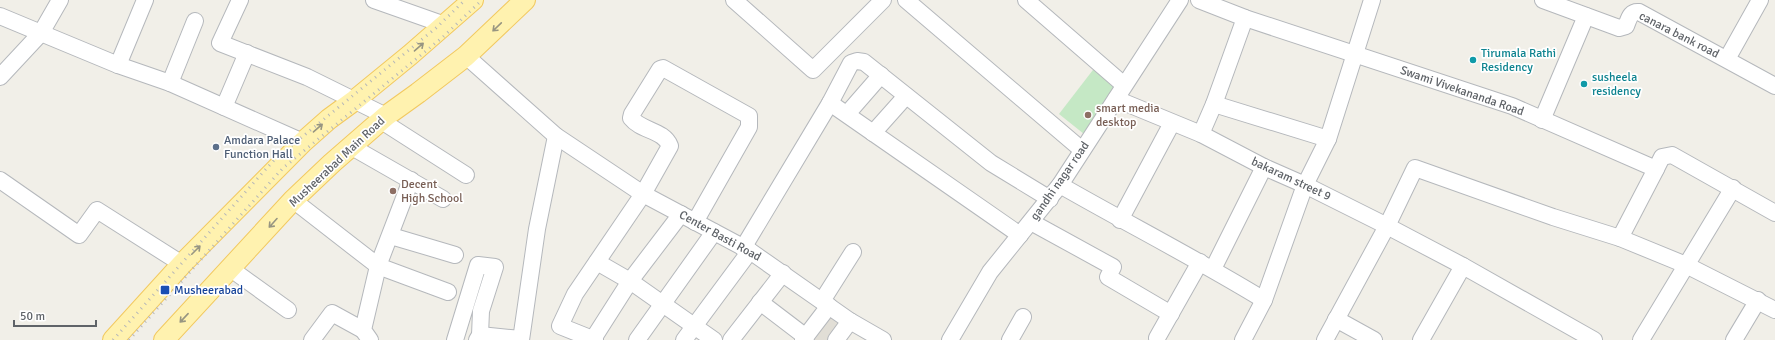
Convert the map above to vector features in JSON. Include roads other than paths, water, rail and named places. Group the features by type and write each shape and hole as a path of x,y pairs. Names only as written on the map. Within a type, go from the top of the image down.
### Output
{"main road":[{"path":"113,340 182,264 302,142 329,119 356,100 473,0"},
{"name":"Musheerabad Main Road","path":"164,340 293,200 332,163 352,147 383,118 466,56 525,0"}],"street":[{"path":"0,77 41,33 60,0"},
{"path":"118,65 146,0"},
{"path":"240,0 220,43 307,78 356,100 466,175"},
{"path":"374,0 445,25"},
{"path":"734,0 813,70 883,0"},
{"path":"906,0 1082,150"},
{"path":"1026,0 1124,85"},
{"name":"gandhi nagar road","path":"950,340 990,272 1060,185 1180,0"},
{"name":"Swami Vivekananda Road","path":"1199,0 1246,18 1512,106 1656,169"},
{"path":"1243,340 1264,300 1305,186 1328,139 1372,0"},
{"name":"canara bank road","path":"1543,0 1623,28 1626,26 1631,14 1639,12 1775,86"},
{"path":"1727,59 1760,0"},
{"path":"0,16 118,65 170,83 302,142"},
{"path":"1542,120 1586,16"},
{"path":"1201,134 1214,104 1246,18"},
{"path":"170,83 195,21"},
{"path":"224,107 247,53"},
{"name":"Center Basti Road","path":"466,56 556,136 643,194 746,250 783,273 825,304 882,340"},
{"path":"684,340 746,250 830,103 851,63 856,61 864,62 881,75 990,164 1050,199"},
{"path":"663,68 749,116 749,127 688,218 630,281 594,340 560,326 575,294 643,194 670,146 668,141 662,136 634,122 631,118 660,69 663,68"},
{"path":"847,114 881,75"},
{"path":"873,133 906,96"},
{"name":"bakaram street 9","path":"1116,99 1201,134 1264,167 1386,226 1463,266 1594,340"},
{"path":"830,103 1020,235"},
{"path":"1214,104 1328,139"},
{"path":"1120,220 1172,123"},
{"path":"455,340 478,265 495,268 481,311 484,338 521,339 543,193 556,136"},
{"path":"352,147 443,199"},
{"path":"1620,238 1662,157 1672,155 1775,213"},
{"path":"1157,338 1171,314 1206,266 1264,167"},
{"path":"1325,340 1386,226 1414,168 1553,217 1620,238 1686,265 1774,308"},
{"path":"0,180 79,235 97,210 182,264"},
{"path":"312,340 332,313 366,335 378,266 391,236 411,180"},
{"path":"1060,185 1264,300"},
{"path":"1641,340 1732,188"},
{"path":"293,200 378,266 448,292"},
{"path":"1031,222 1113,268 1108,277 1171,314"},
{"path":"637,340 714,232"},
{"path":"391,236 455,255"},
{"path":"760,302 805,338 853,252"},
{"path":"597,262 630,281 714,340"},
{"path":"1421,340 1463,266"},
{"path":"231,269 288,310"},
{"path":"737,338 760,302 783,273"},
{"path":"1734,340 1758,300"},
{"path":"465,306 481,311"},
{"path":"1010,340 1023,317"},
{"path":"1336,319 1374,340"},
{"path":"836,340 850,320"}],"railway":[{"path":"113,340 275,159 436,28 465,0"},
{"path":"129,340 283,168 443,37 482,0"}],"place":[{"name":"Tirumala Rathi Residency","path":"1473,60"},
{"name":"susheela residency","path":"1584,84"},
{"name":"smart media desktop","path":"1088,115"},
{"name":"Amdara Palace Function Hall","path":"216,147"},
{"name":"Decent High School","path":"393,191"},
{"name":"Musheerabad","path":"165,290"}]}
